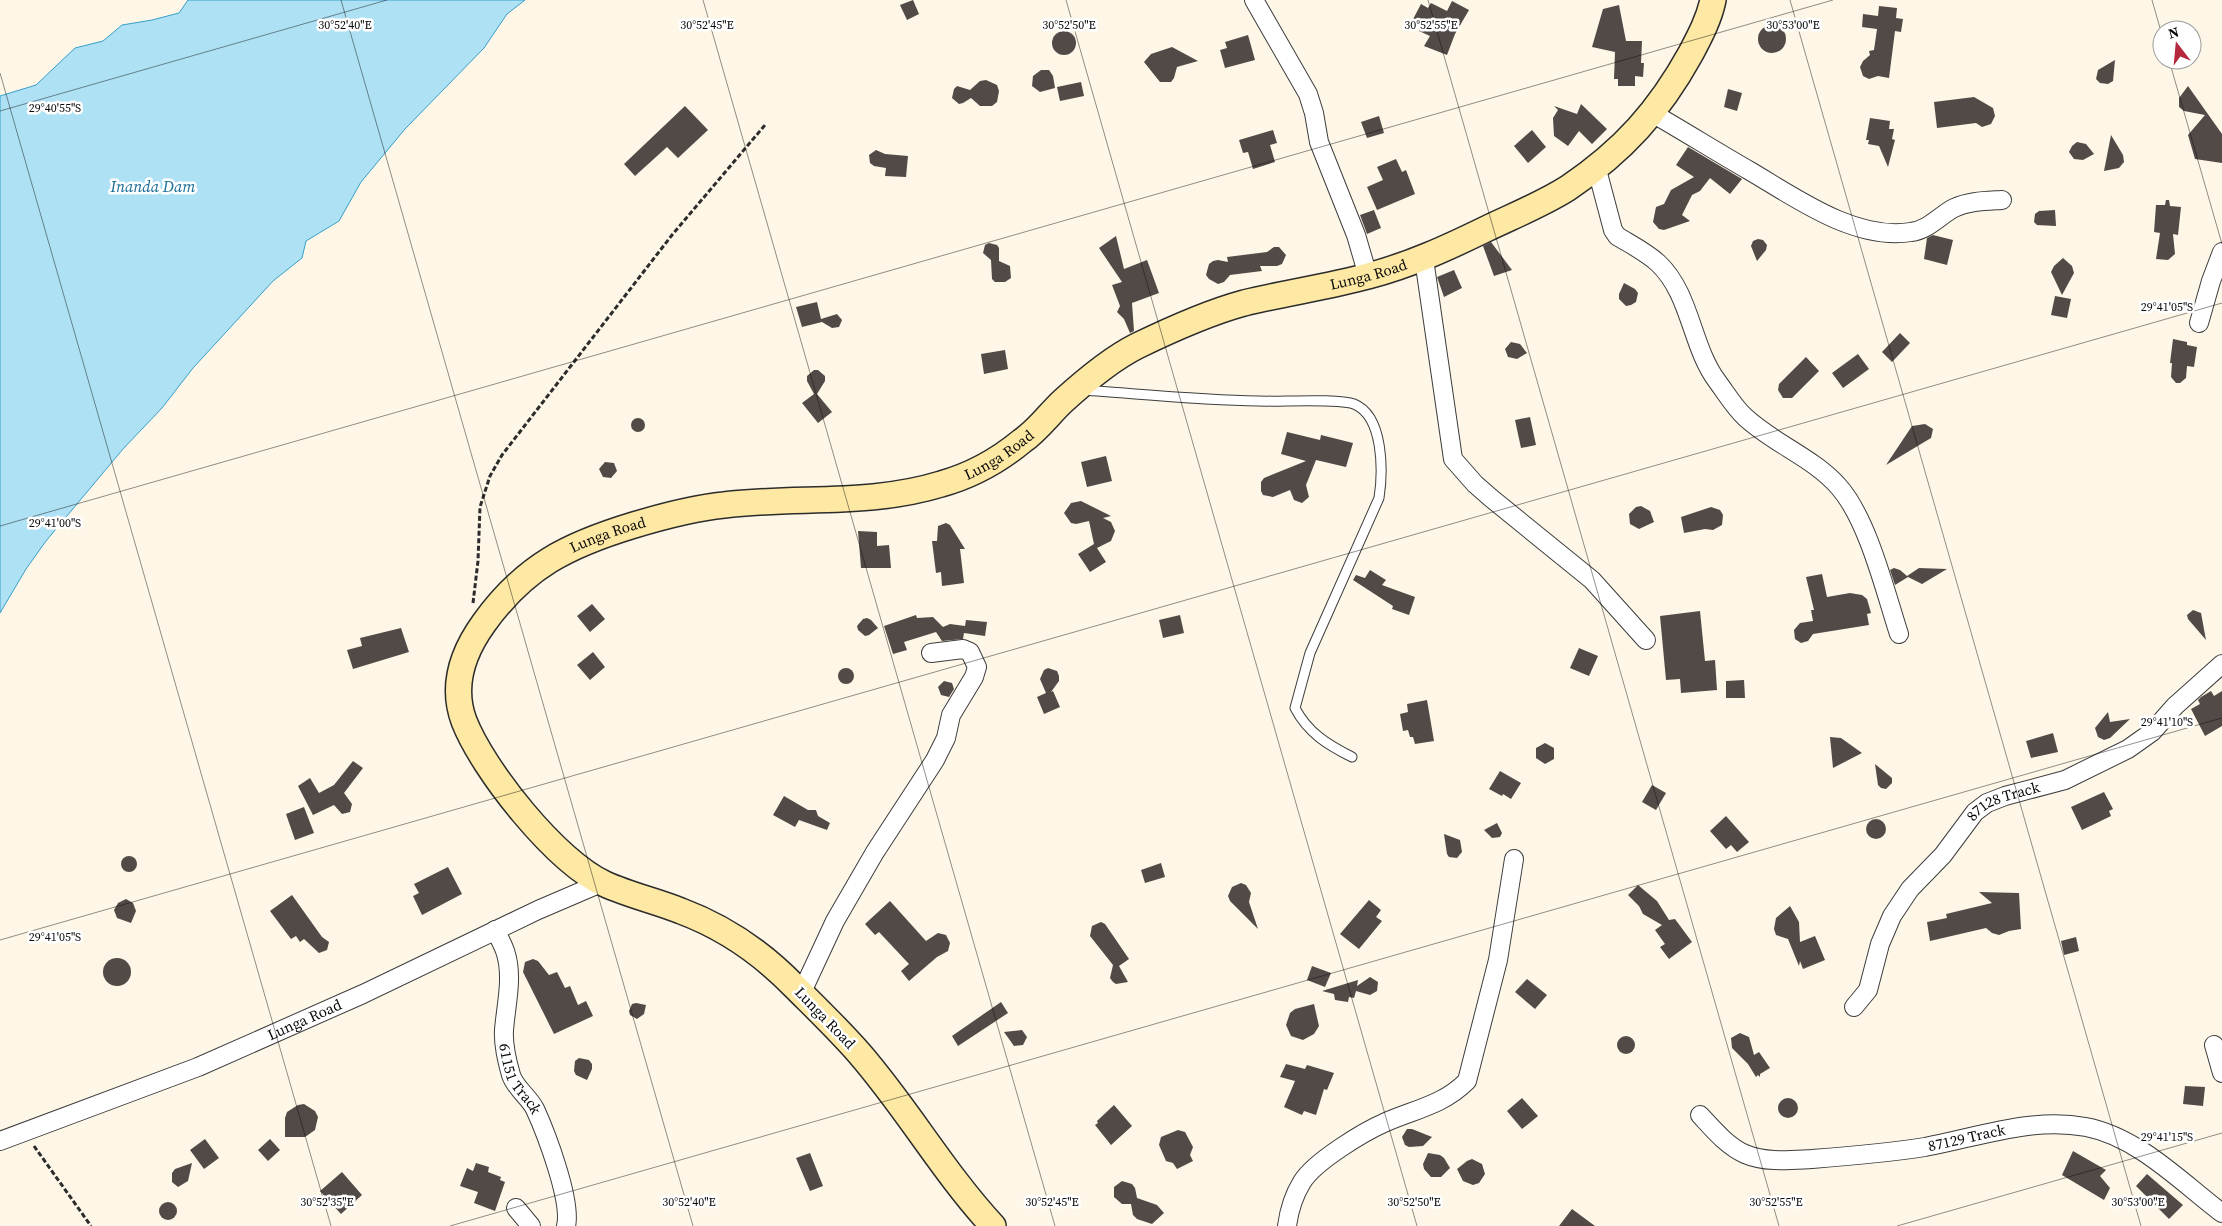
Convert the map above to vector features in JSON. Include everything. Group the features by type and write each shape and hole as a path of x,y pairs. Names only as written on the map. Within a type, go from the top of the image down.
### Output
{"street":[{"path":"1254,0 1308,94 1314,113 1319,142 1356,235 1368,276"},
{"name":"Lunga Road","path":"993,1226 946,1171 859,1053 801,994 752,949 716,926 677,909 600,883 582,871 562,853 508,797 465,723 458,698 460,673 468,648 507,594 531,572 562,551 599,535 672,513 726,504 864,499 898,495 946,483 986,466 1025,440 1064,400 1127,352 1208,315 1245,303 1368,276 1424,259 1564,191 1646,122 1679,75 1697,41 1711,10 1713,0"},
{"path":"1652,113 1813,208 1857,227 1886,234 1913,232 1931,224 1954,208 1974,202 2002,200"},
{"path":"1596,166 1613,230 1617,236 1658,263 1671,278 1681,296 1703,355 1715,379 1744,416 1770,437 1808,461 1838,486 1851,502 1865,532 1899,634"},
{"path":"2199,323 2211,281 2222,252"},
{"path":"1424,259 1453,459 1491,498 1592,580 1646,640"},
{"path":"801,994 835,920 875,852 935,760 946,738 951,714 974,676 977,667 970,652 963,649 931,653"},
{"name":"87128 Track","path":"1854,1007 1868,990 1880,944 1892,916 1910,889 1942,854 1974,812 1987,803 2005,796 2065,780 2128,749 2152,732 2175,706 2222,664"},
{"path":"1287,1226 1289,1212 1302,1181 1328,1158 1360,1134 1454,1094 1467,1081 1498,960 1514,859"},
{"name":"Lunga Road","path":"0,1141 198,1067 363,994 495,930 600,883"},
{"name":"61151 Track","path":"495,930 506,954 508,966 508,995 504,1032 511,1073 513,1079 534,1109 550,1149 563,1190 566,1226"},
{"path":"2214,1045 2222,1073"},
{"name":"87129 Track","path":"1700,1115 1728,1144 1745,1154 1764,1160 1865,1155 1926,1147 2011,1128 2056,1124 2086,1127 2112,1134 2139,1148 2222,1213"},
{"path":"516,1208 531,1226"}],"lane":[{"path":"1078,390 1256,401 1337,402 1353,404 1362,410 1370,420 1379,441 1381,482 1379,498 1310,653 1294,708 1301,720 1325,744 1352,757"}],"path":[{"path":"472,609 478,561 480,506 490,476 502,455 672,235 765,125"},
{"path":"24,1132 91,1226"}],"water":[{"name":"Inanda Dam","path":"188,0 525,0 507,14 484,48 405,129 361,182 339,221 306,241 302,258 273,281 193,368 162,408 123,449 46,541 26,569 0,613 0,96 36,85 75,48 103,41 122,25 179,13"}],"building":[{"path":"913,0 919,14 907,20 900,5"},
{"path":"1452,1 1469,10 1455,34 1447,55 1424,46 1430,36 1419,31 1420,28 1411,23 1421,4 1428,8 1431,3 1447,11"},
{"path":"1619,5 1626,41 1642,41 1641,63 1644,63 1643,77 1635,76 1635,86 1618,86 1618,79 1614,79 1615,52 1592,47 1603,9"},
{"path":"1879,6 1897,8 1896,18 1903,19 1901,32 1895,31 1889,78 1878,76 1869,79 1863,76 1860,67 1863,61 1870,55 1869,51 1874,50 1877,29 1862,27 1863,14 1878,16"},
{"path":"1772,25 1782,29 1786,39 1782,49 1772,53 1762,49 1758,39 1762,29"},
{"path":"1064,31 1073,34 1076,43 1073,52 1064,55 1055,52 1052,43 1055,34"},
{"path":"1248,35 1255,60 1225,68 1220,50 1227,48 1225,42"},
{"path":"1172,47 1198,61 1177,67 1171,82 1160,82 1144,62 1151,54"},
{"path":"2115,60 2113,81 2108,84 2100,83 2096,79 2098,70"},
{"path":"1041,70 1049,70 1053,76 1055,88 1040,92 1032,86 1033,76"},
{"path":"986,80 997,85 999,91 997,102 992,106 980,106 971,98 959,104 952,98 954,89 957,86 970,90 980,81"},
{"path":"1081,82 1084,96 1060,101 1057,87"},
{"path":"2188,86 2222,134 2222,163 2195,159 2188,135 2205,115 2184,111 2179,107 2179,98"},
{"path":"1728,89 1742,93 1737,111 1724,107"},
{"path":"1974,97 1993,108 1995,116 1991,124 1982,127 1976,123 1937,128 1934,102"},
{"path":"1581,104 1607,129 1592,144 1579,131 1568,146 1554,136 1553,118 1558,110 1554,106 1577,114"},
{"path":"685,106 708,130 678,158 667,147 635,176 624,164"},
{"path":"1379,116 1384,133 1367,138 1361,122"},
{"path":"1870,118 1890,121 1889,129 1894,129 1892,139 1895,140 1888,167 1879,146 1868,144 1869,140 1866,140"},
{"path":"1273,130 1277,143 1270,145 1275,162 1253,169 1248,152 1243,153 1239,140"},
{"path":"1532,130 1546,147 1528,163 1514,146"},
{"path":"2111,135 2123,155 2124,162 2119,168 2104,171"},
{"path":"2077,142 2086,144 2094,154 2083,160 2074,159 2069,152"},
{"path":"1688,147 1742,179 1730,194 1710,178 1700,191 1692,195 1682,215 1690,221 1664,230 1659,229 1653,222 1656,207 1664,204 1671,190 1694,177 1676,165"},
{"path":"876,150 885,154 908,156 906,177 885,176 886,168 874,166 870,163 869,155"},
{"path":"1396,159 1402,172 1406,170 1415,194 1377,210 1367,187 1383,180 1377,167"},
{"path":"2166,200 2169,200 2170,206 2181,207 2178,235 2173,234 2175,254 2168,260 2156,259 2160,233 2154,232 2156,205 2165,205"},
{"path":"1374,210 1381,228 1367,234 1360,215"},
{"path":"2055,210 2056,226 2037,225 2034,222 2035,214 2039,211"},
{"path":"1933,235 1953,240 1947,265 1924,259 1927,238"},
{"path":"1116,236 1124,269 1147,260 1159,293 1132,303 1134,331 1130,333 1124,319 1117,312 1120,306 1112,285 1122,282 1099,248"},
{"path":"1763,240 1767,245 1766,250 1757,261 1751,246 1753,241"},
{"path":"1491,242 1512,270 1494,276 1483,246"},
{"path":"989,243 997,245 999,248 999,261 1010,266 1011,278 1005,282 995,282 992,279 991,260 983,253 985,245"},
{"path":"1274,247 1279,247 1286,255 1282,264 1277,266 1260,266 1262,271 1230,275 1224,282 1218,284 1206,275 1209,264 1213,261 1228,262 1227,257 1267,252"},
{"path":"2063,258 2072,266 2074,273 2062,295 2051,272 2054,266"},
{"path":"1454,270 1462,288 1444,297 1437,277"},
{"path":"1624,283 1635,289 1638,293 1636,302 1626,306 1619,299"},
{"path":"2055,296 2071,299 2067,318 2051,315"},
{"path":"817,302 821,319 837,314 842,320 839,327 832,328 822,322 802,327 796,307"},
{"path":"1900,333 1910,343 1892,362 1882,352"},
{"path":"2173,339 2187,342 2187,345 2197,347 2194,367 2187,366 2186,378 2180,383 2176,383 2171,377 2172,363 2170,363"},
{"path":"1511,342 1520,344 1527,353 1517,359 1508,357 1505,349"},
{"path":"1005,350 1008,369 984,374 981,354"},
{"path":"1858,354 1869,369 1843,388 1832,373"},
{"path":"1806,357 1819,371 1792,398 1783,398 1778,390 1779,384"},
{"path":"814,370 818,370 825,376 825,381 817,394 832,412 818,423 802,403 814,394 807,381 807,376"},
{"path":"1530,417 1536,445 1521,448 1515,420"},
{"path":"638,418 643,420 645,425 643,430 638,432 633,430 631,425 633,420"},
{"path":"1925,424 1933,429 1931,438 1886,465 1912,426"},
{"path":"1287,432 1320,440 1321,435 1353,443 1346,467 1316,460 1306,485 1309,497 1302,503 1294,500 1290,490 1273,497 1263,495 1261,491 1261,482 1264,478 1306,461 1281,454"},
{"path":"1106,456 1112,481 1087,487 1081,462"},
{"path":"605,462 614,463 617,471 611,478 603,477 599,469"},
{"path":"1081,501 1111,516 1103,518 1111,522 1115,531 1111,541 1097,548 1106,562 1090,572 1078,554 1094,544 1089,521 1076,524 1071,523 1064,513 1071,503"},
{"path":"1641,506 1650,511 1654,522 1639,529 1630,524 1629,514 1636,507"},
{"path":"1711,507 1720,510 1723,515 1722,525 1713,530 1705,529 1684,533 1681,517"},
{"path":"946,523 950,525 965,549 960,549 964,583 942,586 941,572 936,573 932,541 937,541 938,526"},
{"path":"858,531 877,532 877,546 889,545 891,568 861,568"},
{"path":"1894,568 1907,576 1919,568 1947,569 1922,584 1908,577 1895,585 1890,570"},
{"path":"1370,570 1386,580 1382,585 1415,597 1409,615 1392,609 1393,606 1353,580 1356,575 1365,578"},
{"path":"1822,574 1827,597 1850,593 1862,595 1867,599 1871,613 1867,614 1869,625 1813,634 1808,641 1801,643 1795,639 1794,630 1800,623 1813,621 1811,610 1814,610 1806,577"},
{"path":"592,604 605,619 590,632 577,616"},
{"path":"2193,610 2201,613 2206,640 2188,619 2187,615"},
{"path":"1700,611 1705,661 1715,660 1717,690 1681,693 1680,679 1666,680 1660,616"},
{"path":"916,615 917,618 933,617 943,627 950,624 965,626 966,620 987,622 985,636 964,633 963,639 942,641 936,632 904,642 907,650 893,654 884,626"},
{"path":"1180,615 1184,633 1163,638 1159,620"},
{"path":"867,618 878,628 865,636 858,630 857,626 863,619"},
{"path":"401,628 409,652 353,669 347,650 362,646 360,638"},
{"path":"1579,648 1598,656 1589,676 1570,668"},
{"path":"593,652 605,667 590,680 577,665"},
{"path":"843,668 849,668 854,673 852,682 843,684 838,679 838,673"},
{"path":"1048,668 1057,671 1059,676 1059,681 1051,692 1053,691 1060,707 1044,714 1037,697 1046,693 1040,679 1044,670"},
{"path":"1744,680 1745,698 1726,698 1726,681"},
{"path":"944,681 952,683 954,689 949,697 941,695 938,687"},
{"path":"2211,691 2214,696 2222,691 2222,726 2205,736 2191,709 2200,704 2198,700"},
{"path":"1427,700 1434,741 1415,744 1408,730 1403,731 1400,714 1408,712 1407,704"},
{"path":"2108,712 2110,722 2130,719 2110,738 2104,740 2098,737 2095,728"},
{"path":"2053,733 2058,752 2031,758 2026,741"},
{"path":"1830,737 1841,738 1862,753 1833,768"},
{"path":"1545,743 1554,748 1554,759 1545,764 1536,758 1536,748"},
{"path":"353,761 363,768 344,793 352,804 350,812 342,814 334,805 313,815 298,786 310,778 319,793 334,785"},
{"path":"1875,764 1892,778 1892,783 1886,789 1878,785"},
{"path":"1500,771 1521,783 1511,799 1489,789"},
{"path":"1652,785 1666,793 1656,810 1642,802"},
{"path":"2104,792 2113,809 2109,811 2111,816 2082,830 2071,807"},
{"path":"784,796 808,810 816,810 818,816 830,823 827,830 799,820 795,827 773,815"},
{"path":"304,807 314,833 295,840 286,814"},
{"path":"1726,816 1749,842 1737,852 1731,845 1726,849 1710,831"},
{"path":"1876,819 1883,822 1886,829 1883,836 1876,839 1869,836 1866,829 1869,822"},
{"path":"1497,823 1502,833 1500,837 1492,838 1484,830"},
{"path":"1444,834 1460,840 1462,852 1457,858 1449,857 1447,854"},
{"path":"126,856 132,856 137,861 135,870 126,872 121,867 121,861"},
{"path":"1161,863 1165,877 1145,883 1141,870"},
{"path":"448,867 462,894 422,915 413,896 419,893 414,884"},
{"path":"1241,883 1246,885 1251,893 1249,902 1258,929 1230,901 1228,896 1232,887"},
{"path":"1638,885 1657,901 1669,920 1675,919 1692,942 1669,959 1660,947 1665,944 1655,930 1662,925 1643,914 1639,906 1628,895"},
{"path":"1979,892 2019,893 2021,929 1999,935 1992,933 1986,928 1930,941 1927,922 1947,918 1946,914 1992,903"},
{"path":"292,895 322,937 329,942 327,950 319,953 304,939 300,942 296,936 291,939 270,911"},
{"path":"126,899 133,903 136,911 131,923 117,918 114,910 118,903"},
{"path":"1369,900 1381,910 1376,917 1382,921 1359,949 1340,934"},
{"path":"890,901 926,941 938,933 946,935 950,943 948,951 937,957 909,981 901,971 909,964 879,932 875,935 865,924"},
{"path":"1790,906 1799,922 1800,942 1815,936 1825,960 1803,969 1800,961 1799,966 1788,939 1776,935 1774,929 1776,918"},
{"path":"1101,922 1105,924 1129,959 1119,966 1128,982 1116,984 1113,982 1110,978 1113,965 1090,936 1092,926"},
{"path":"2076,937 2079,951 2064,955 2061,941"},
{"path":"117,958 127,962 131,972 127,982 117,986 107,982 103,972 107,962"},
{"path":"533,959 538,961 549,975 557,972 565,988 570,986 578,1005 586,1001 593,1016 554,1034 523,972 525,962"},
{"path":"1312,966 1331,973 1325,987 1307,980"},
{"path":"1370,977 1378,982 1377,991 1370,995 1356,991 1354,998 1349,997 1348,1002 1335,1000 1334,994 1322,991 1358,980 1357,986"},
{"path":"1527,979 1547,995 1535,1009 1515,992"},
{"path":"1001,1002 1008,1013 958,1046 952,1036"},
{"path":"632,1004 646,1005 644,1014 637,1019 630,1015 629,1011"},
{"path":"1314,1004 1319,1026 1314,1034 1303,1040 1291,1036 1286,1025 1290,1013 1295,1009"},
{"path":"1022,1030 1027,1037 1023,1045 1014,1046 1004,1032"},
{"path":"1740,1033 1749,1037 1754,1055 1759,1052 1770,1068 1760,1074 1760,1077 1758,1075 1756,1077 1748,1064 1732,1048 1731,1038"},
{"path":"1626,1036 1632,1039 1635,1045 1632,1051 1626,1054 1620,1051 1617,1045 1620,1039"},
{"path":"579,1058 589,1060 592,1064 587,1080 576,1075 574,1071 575,1061"},
{"path":"1286,1064 1305,1069 1307,1065 1334,1073 1327,1090 1324,1089 1316,1115 1304,1111 1302,1115 1284,1107 1295,1081 1280,1077"},
{"path":"2185,1086 2205,1087 2203,1106 2183,1104"},
{"path":"1522,1098 1538,1116 1522,1129 1507,1111"},
{"path":"1788,1098 1795,1101 1798,1108 1795,1115 1788,1118 1781,1115 1778,1108 1781,1101"},
{"path":"304,1104 315,1111 318,1117 315,1130 305,1137 285,1137 285,1118 287,1112 298,1105"},
{"path":"1114,1105 1132,1126 1111,1145 1095,1125"},
{"path":"1407,1129 1412,1129 1432,1137 1423,1146 1409,1147 1405,1145 1402,1137"},
{"path":"1178,1130 1185,1132 1193,1147 1190,1155 1193,1161 1177,1169 1173,1163 1166,1161 1159,1145 1161,1137"},
{"path":"205,1139 219,1158 204,1169 190,1150"},
{"path":"270,1139 280,1150 268,1161 258,1150"},
{"path":"2073,1151 2106,1170 2100,1176 2110,1188 2104,1200 2062,1175"},
{"path":"810,1153 823,1186 810,1191 796,1158"},
{"path":"1428,1153 1440,1155 1450,1168 1441,1177 1431,1177 1424,1169 1423,1164"},
{"path":"1472,1159 1482,1164 1485,1174 1479,1183 1473,1185 1463,1181 1457,1169"},
{"path":"192,1163 188,1181 178,1187 172,1182 172,1173 175,1169"},
{"path":"476,1163 489,1167 488,1172 501,1177 500,1180 505,1182 495,1211 474,1203 478,1192 460,1186 467,1168 473,1171"},
{"path":"342,1172 362,1195 341,1214 320,1191"},
{"path":"2147,1174 2183,1205 2169,1219 2136,1186"},
{"path":"1122,1181 1132,1184 1137,1198 1157,1205 1164,1213 1152,1224 1137,1219 1133,1215 1131,1204 1122,1204 1114,1197 1114,1187"},
{"path":"168,1202 174,1205 177,1211 174,1217 168,1220 162,1217 159,1211 162,1205"},
{"path":"1572,1209 1595,1226 1559,1226"}]}
